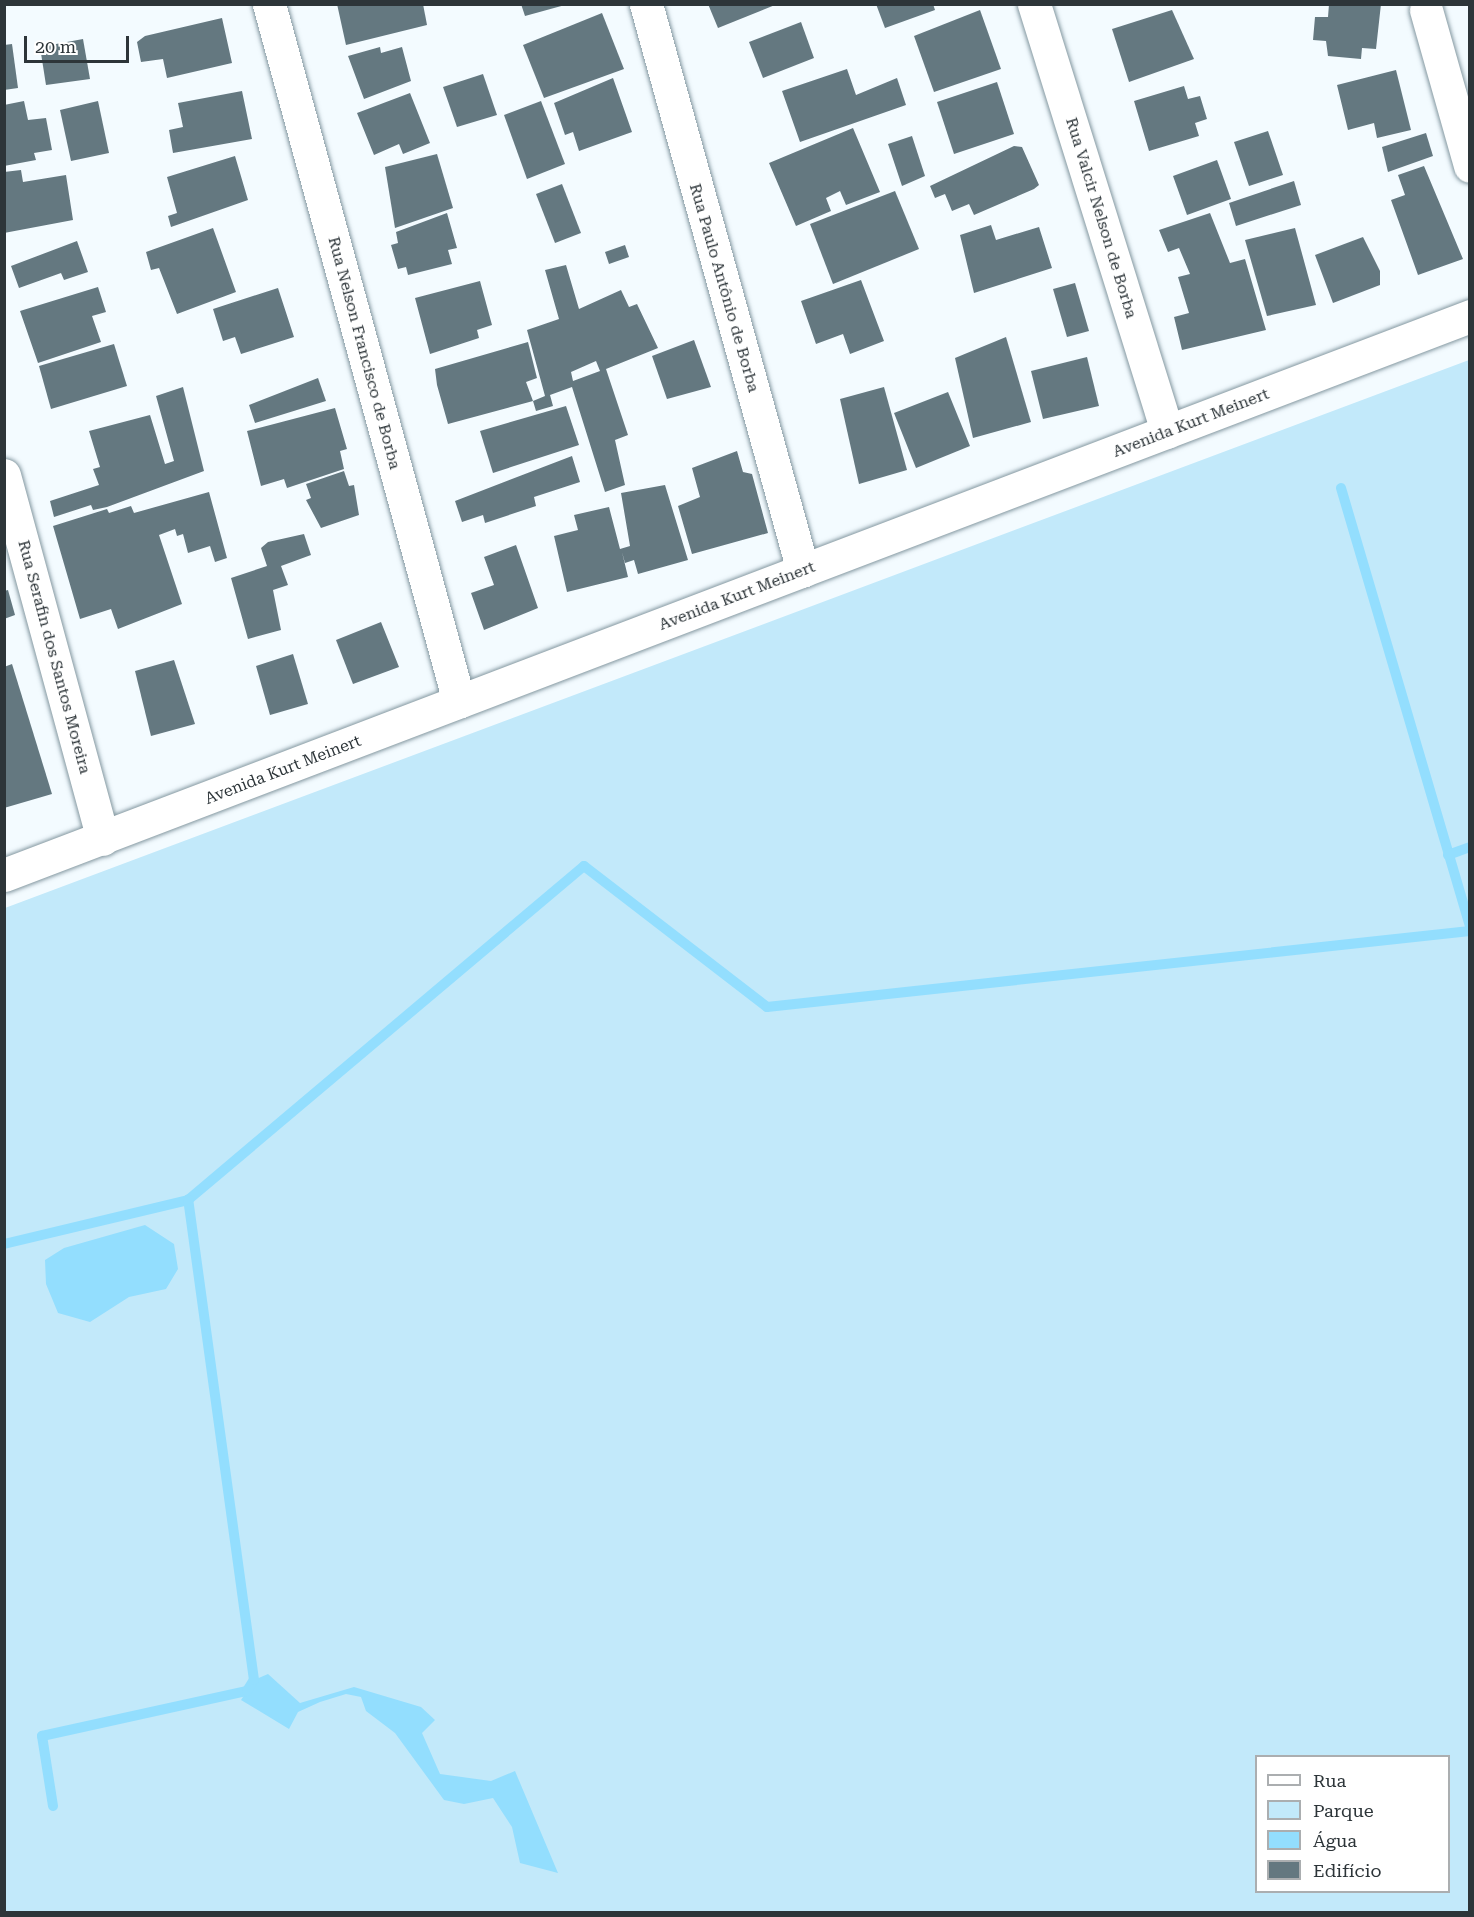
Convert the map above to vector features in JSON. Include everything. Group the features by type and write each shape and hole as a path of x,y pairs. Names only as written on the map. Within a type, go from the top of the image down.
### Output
{"street":[{"name":"Rua Nelson Francisco de Borba","path":"269,4 459,702"},
{"name":"Rua Paulo Antônio de Borba","path":"646,4 803,571"},
{"name":"Rua Valcir Nelson de Borba","path":"1034,4 1167,432"},
{"path":"1426,10 1470,166"},
{"name":"Avenida Kurt Meinert","path":"4,875 1470,316"},
{"name":"Rua Serafin dos Santos Moreira","path":"4,475 103,839"}],"green space":[{"path":"1469,360 1469,1912 5,1912 5,908"}],"water":[{"path":"145,1225 174,1244 178,1269 166,1289 129,1297 90,1322 58,1313 46,1284 45,1260 64,1248"},
{"path":"268,1674 300,1703 354,1687 421,1707 435,1720 422,1733 440,1774 491,1781 515,1771 558,1873 520,1863 512,1827 493,1798 464,1804 444,1800 395,1733 366,1711 361,1697 346,1694 320,1702 298,1712 289,1729 241,1700 254,1680"}],"building":[{"path":"337,4 423,4 427,25 346,45"},
{"path":"521,4 565,4 565,5 525,16"},
{"path":"708,4 775,4 775,5 718,28"},
{"path":"876,4 933,4 935,10 885,28"},
{"path":"1329,4 1381,4 1376,49 1362,48 1361,59 1328,56 1326,41 1313,40 1315,17 1328,17"},
{"path":"980,10 1001,69 934,92 914,36"},
{"path":"1172,10 1194,59 1129,82 1112,29"},
{"path":"602,13 624,69 544,98 523,45"},
{"path":"222,18 232,63 167,78 163,59 141,62 137,42 145,36"},
{"path":"801,22 814,58 763,78 749,42"},
{"path":"83,39 90,79 46,85 40,47"},
{"path":"12,44 18,88 4,90 4,45"},
{"path":"380,47 381,53 402,47 411,81 364,99 348,56"},
{"path":"847,69 856,95 897,78 906,105 800,142 782,91"},
{"path":"1396,70 1411,130 1377,138 1374,123 1348,130 1337,85"},
{"path":"483,74 497,115 457,127 443,87"},
{"path":"613,78 632,132 579,151 573,132 565,135 554,103"},
{"path":"997,82 1014,134 954,154 937,102"},
{"path":"1184,86 1188,99 1200,96 1207,119 1195,123 1199,136 1149,151 1134,101"},
{"path":"242,91 252,139 173,153 169,130 183,127 178,103"},
{"path":"410,93 430,143 403,154 399,144 374,155 357,113"},
{"path":"24,101 28,120 46,118 52,150 34,153 36,160 4,166 4,105"},
{"path":"98,101 109,153 71,161 60,110"},
{"path":"541,101 565,164 527,179 504,115"},
{"path":"853,128 880,192 846,205 840,191 826,198 831,211 796,226 769,163"},
{"path":"1268,131 1283,175 1249,186 1234,142"},
{"path":"1426,133 1433,156 1388,172 1382,147"},
{"path":"912,136 925,176 902,186 888,144"},
{"path":"1014,146 1022,147 1039,185 1034,189 974,215 969,204 952,211 945,194 935,198 930,186"},
{"path":"437,154 453,208 395,228 385,167"},
{"path":"235,156 248,200 171,227 168,216 177,213 167,177"},
{"path":"1217,160 1231,199 1187,215 1173,176"},
{"path":"1424,166 1463,259 1418,275 1391,200 1405,195 1398,175"},
{"path":"21,170 23,182 66,175 73,220 4,233 4,172"},
{"path":"1294,181 1301,205 1236,226 1229,203"},
{"path":"562,184 581,233 555,243 536,194"},
{"path":"895,191 919,249 833,284 810,224"},
{"path":"447,213 457,248 448,250 452,264 408,275 406,267 398,269 391,245 398,243 396,232"},
{"path":"1210,213 1230,263 1245,259 1266,330 1182,350 1174,317 1189,313 1178,277 1190,274 1179,248 1168,252 1159,230"},
{"path":"991,225 996,240 1039,227 1052,268 974,293 960,235"},
{"path":"213,228 236,292 177,314 159,268 151,270 146,252"},
{"path":"1295,228 1316,305 1267,316 1245,240"},
{"path":"1363,237 1380,271 1380,285 1333,303 1315,255"},
{"path":"77,241 88,272 64,280 61,273 19,288 11,266"},
{"path":"625,245 629,257 609,264 605,252"},
{"path":"566,265 579,309 621,290 629,307 637,304 658,348 606,369 628,435 615,440 625,485 605,492 572,387 550,395 553,406 536,411 533,401 545,396 527,330 559,319 545,270","holes":["596,361 600,371 573,381 571,372"]},
{"path":"861,280 884,341 850,354 843,334 816,344 801,301"},
{"path":"480,281 492,325 477,330 479,338 430,354 415,298"},
{"path":"1075,283 1089,331 1067,337 1053,289"},
{"path":"98,287 106,312 92,316 101,342 38,363 20,311"},
{"path":"278,288 294,337 241,354 235,337 223,341 213,309"},
{"path":"1006,337 1031,422 973,438 955,358"},
{"path":"694,340 711,387 667,399 652,356"},
{"path":"528,342 537,378 526,382 533,401 448,424 435,369"},
{"path":"114,344 127,386 51,409 39,366"},
{"path":"1087,357 1099,406 1043,419 1031,371"},
{"path":"318,378 326,401 255,423 249,405"},
{"path":"183,387 204,471 107,507 93,510 91,505 54,517 50,501 99,485 93,469 100,467 89,431 150,415 165,464 174,461 156,396"},
{"path":"884,387 907,470 859,484 840,399"},
{"path":"948,392 970,446 916,468 894,413"},
{"path":"566,406 579,445 493,473 480,431"},
{"path":"335,408 347,449 340,451 344,469 287,488 284,479 261,486 247,431"},
{"path":"737,451 743,472 752,474 768,533 692,554 678,506 700,497 692,468"},
{"path":"572,456 580,482 534,497 536,506 485,523 483,515 462,522 455,501"},
{"path":"344,471 349,486 354,485 359,515 321,528 306,500 311,498 306,484"},
{"path":"665,485 688,560 638,574 634,560 625,563 622,552 628,577 567,592 554,536 578,530 574,515 609,507 620,549 630,546 621,493"},
{"path":"209,492 227,558 215,562 210,546 188,553 183,534 177,536 175,529 159,535 182,604 118,629 111,609 80,619 53,526 107,509 109,513 131,506 134,513"},
{"path":"304,534 311,555 281,566 288,585 273,590 281,630 248,639 231,578 267,566 261,548 268,542"},
{"path":"516,545 538,608 484,630 471,593 494,585 484,557"},
{"path":"8,590 15,615 4,619 4,591"},
{"path":"381,622 399,667 353,684 336,640"},
{"path":"293,654 308,704 270,715 256,666"},
{"path":"174,660 195,724 151,736 135,671"},
{"path":"12,664 52,794 4,808 4,667"}],"waterway":[{"path":"1341,488 1470,927"},
{"path":"1448,855 1470,847"},
{"path":"4,1244 188,1200 584,866 767,1007 1470,931"},
{"path":"53,1806 42,1736 247,1691 254,1680 188,1200"}]}
